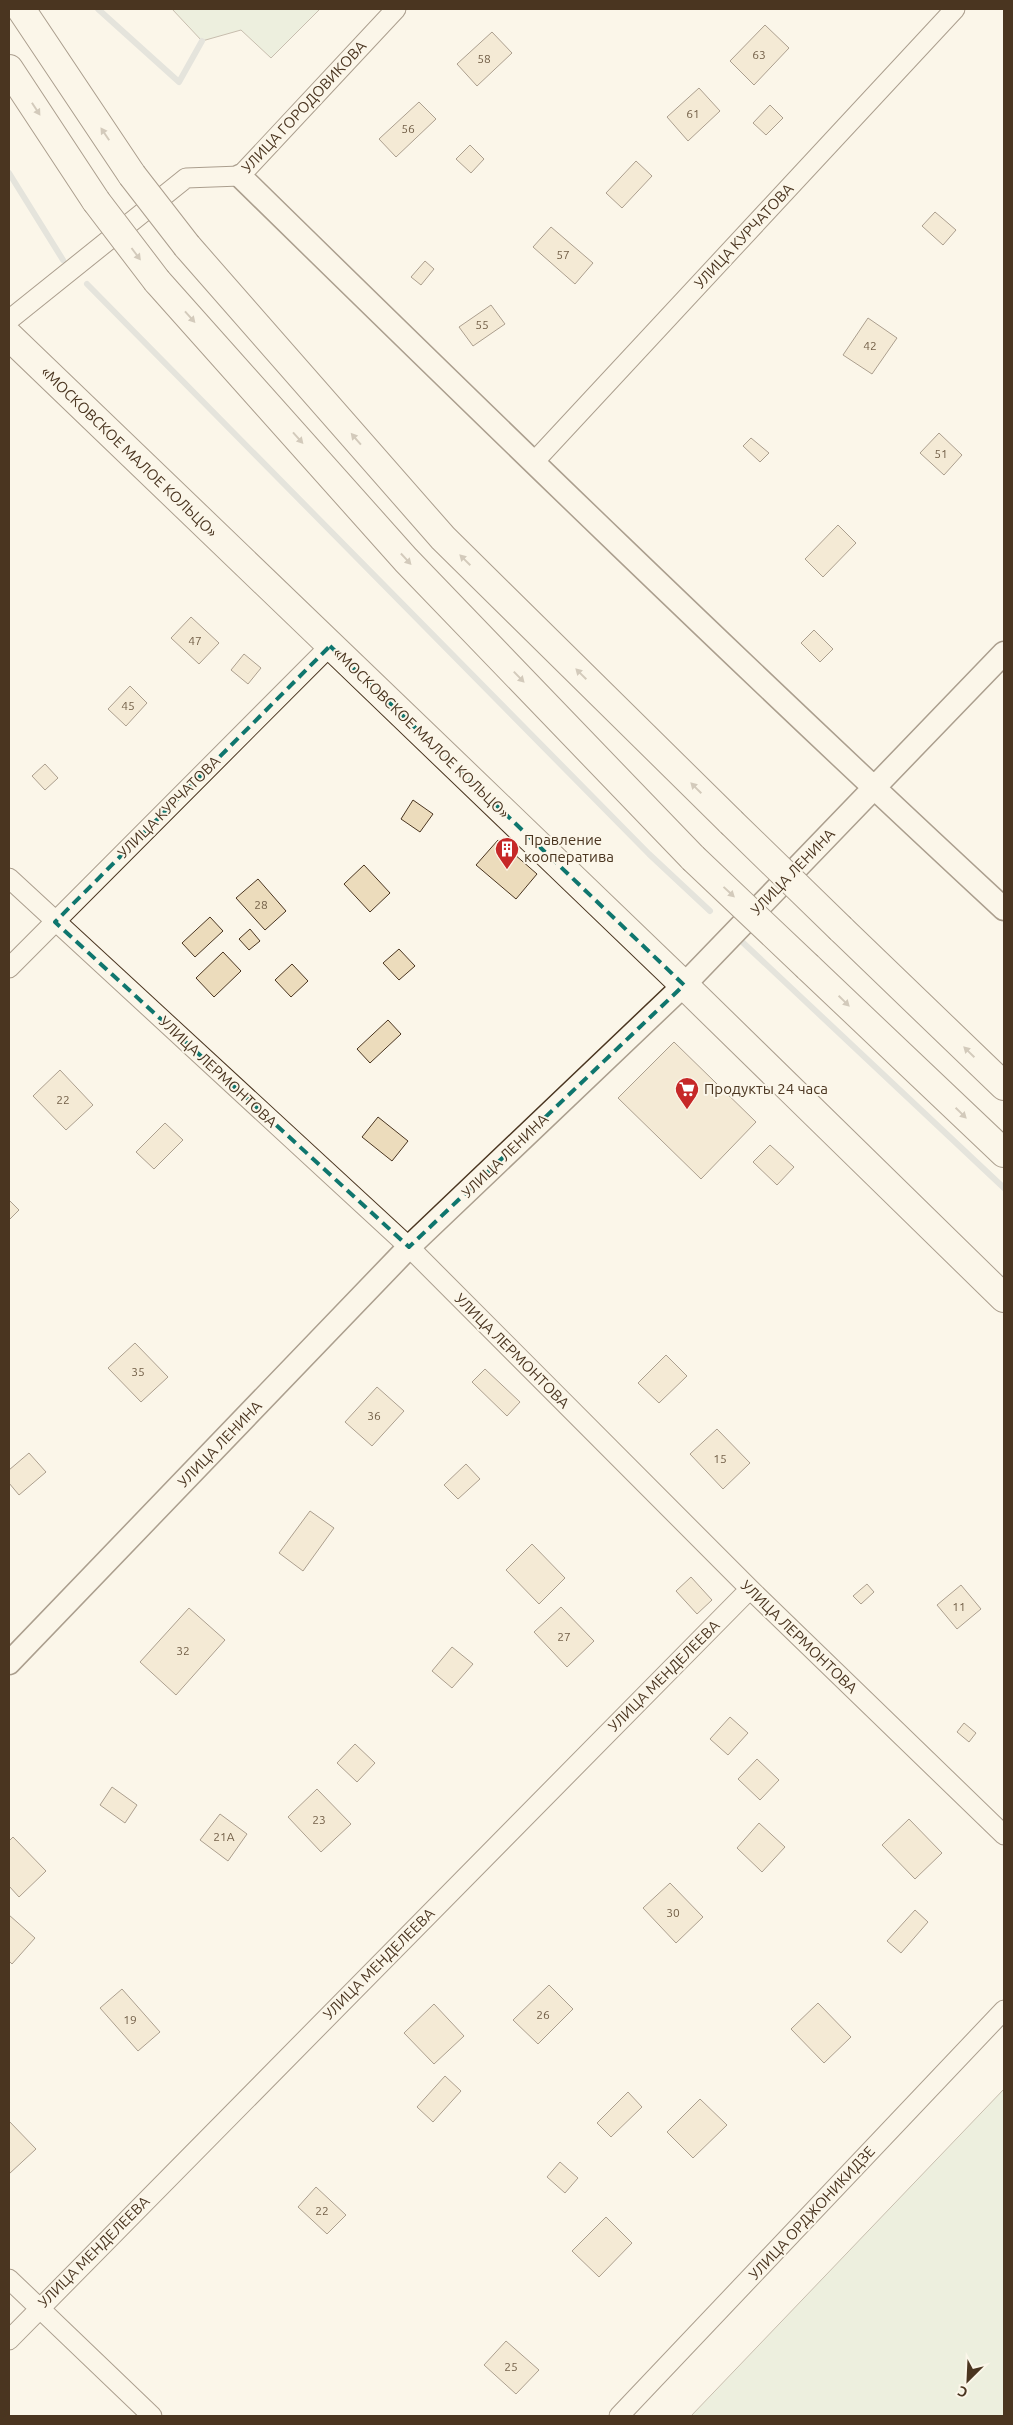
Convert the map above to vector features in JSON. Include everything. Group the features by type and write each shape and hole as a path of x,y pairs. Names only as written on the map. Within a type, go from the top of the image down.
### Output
{"highway":[{"path":"22,9 132,175 187,246 443,538 731,822 1004,1086"},
{"path":"9,68 96,201 157,281 406,560 694,858 1004,1153"},
{"name":"«МОСКОВСКОЕ МАЛОЕ КОЛЬЦО»","path":"9,336 684,985 1004,1298"}],"street":[{"name":"УЛИЦА ГОРОДОВИКОВА","path":"9,320 186,178 240,176 396,9"},
{"name":"УЛИЦА КУРЧАТОВА","path":"533,463 955,9"},
{"path":"240,176 533,463 873,788 1004,909"},
{"name":"УЛИЦА КУРЧАТОВА","path":"9,968 330,646"},
{"name":"УЛИЦА ЛЕНИНА","path":"9,1663 409,1247 684,985 1004,653"},
{"name":"УЛИЦА ЛЕРМОНТОВА","path":"9,878 409,1247 750,1589 1004,1835"},
{"name":"УЛИЦА МЕНДЕЛЕЕВА","path":"9,2340 39,2307 750,1589"},
{"name":"УЛИЦА ОРДЖОНИКИДЗЕ","path":"619,2416 1004,2010"},
{"path":"9,2279 152,2416"}],"highlighted area":[{"path":"330,646 684,985 409,1247 55,922"}],"green space":[{"path":"172,9 320,9 271,58 241,30 202,41"},
{"path":"1004,2089 1004,2416 691,2416"}],"building":[{"path":"765,25 789,48 754,85 730,61"},
{"path":"492,32 512,53 477,86 457,64"},
{"path":"699,88 720,111 688,141 667,117"},
{"path":"419,102 436,119 396,157 379,139"},
{"path":"770,105 783,118 766,135 753,123"},
{"path":"470,145 484,159 471,173 456,159"},
{"path":"636,161 652,176 622,208 606,193"},
{"path":"935,212 956,230 943,245 922,226"},
{"path":"551,227 593,263 575,284 533,247"},
{"path":"425,261 434,269 421,285 411,277"},
{"path":"491,305 505,324 473,346 459,327"},
{"path":"868,318 897,338 872,374 843,355"},
{"path":"939,433 962,455 944,475 920,453"},
{"path":"751,438 769,453 760,462 743,446"},
{"path":"838,525 856,543 823,577 805,559"},
{"path":"191,617 219,643 199,664 171,638"},
{"path":"814,630 833,649 820,662 801,643"},
{"path":"244,654 261,668 248,684 231,670"},
{"path":"130,686 147,703 126,726 108,709"},
{"path":"45,764 58,778 45,790 32,776"},
{"path":"413,800 433,814 420,832 401,819"},
{"name":"Правление кооператива","path":"498,840 537,874 516,899 476,865"},
{"path":"364,865 390,893 370,912 344,884"},
{"path":"258,879 286,911 265,930 236,898"},
{"path":"210,917 223,931 195,957 182,943"},
{"path":"250,929 260,941 249,950 239,939"},
{"path":"399,949 415,966 399,980 383,963"},
{"path":"223,952 241,971 214,997 196,978"},
{"path":"292,964 308,981 291,997 275,980"},
{"path":"388,1020 401,1034 370,1063 357,1049"},
{"name":"Продукты 24 часа","path":"674,1042 756,1122 701,1179 618,1098"},
{"path":"60,1070 93,1105 66,1130 33,1096"},
{"path":"378,1117 408,1141 392,1161 362,1137"},
{"path":"165,1123 183,1140 154,1169 136,1152"},
{"path":"770,1145 794,1167 777,1185 753,1162"},
{"path":"9,1200 19,1210 9,1220"},
{"path":"135,1343 168,1377 141,1402 108,1368"},
{"path":"666,1355 687,1376 659,1403 638,1383"},
{"path":"485,1369 520,1402 507,1416 472,1382"},
{"path":"377,1387 404,1411 372,1446 345,1422"},
{"path":"717,1429 750,1463 723,1489 690,1454"},
{"path":"29,1453 46,1472 19,1495 9,1483 9,1470"},
{"path":"466,1464 480,1479 458,1499 444,1485"},
{"path":"310,1511 334,1528 303,1571 279,1553"},
{"path":"532,1544 565,1578 539,1604 506,1570"},
{"path":"691,1577 712,1600 697,1614 676,1591"},
{"path":"867,1584 874,1592 861,1604 853,1596"},
{"path":"961,1585 981,1609 957,1629 937,1605"},
{"path":"561,1607 594,1641 567,1667 534,1632"},
{"path":"189,1608 225,1640 176,1695 140,1662"},
{"path":"452,1647 473,1664 452,1688 432,1671"},
{"path":"730,1717 748,1733 728,1755 710,1739"},
{"path":"964,1723 976,1733 969,1742 957,1732"},
{"path":"355,1744 375,1763 357,1782 337,1763"},
{"path":"757,1759 779,1780 760,1800 738,1779"},
{"path":"112,1787 137,1805 125,1823 100,1805"},
{"path":"317,1789 351,1824 321,1852 288,1817"},
{"path":"220,1814 247,1834 228,1861 200,1840"},
{"path":"909,1819 942,1853 915,1879 882,1845"},
{"path":"759,1823 785,1847 762,1872 737,1848"},
{"path":"13,1837 46,1871 19,1897 9,1886 9,1841"},
{"path":"670,1883 703,1917 676,1943 643,1908"},
{"path":"915,1910 928,1922 901,1953 887,1941"},
{"path":"9,1915 35,1938 12,1964 9,1961"},
{"path":"549,1985 573,2009 538,2044 513,2020"},
{"path":"122,1989 160,2032 138,2051 100,2008"},
{"path":"818,2003 851,2037 824,2063 791,2029"},
{"path":"434,2004 464,2036 434,2064 404,2033"},
{"path":"445,2076 461,2091 433,2122 417,2107"},
{"path":"628,2092 642,2107 611,2137 597,2123"},
{"path":"700,2099 727,2125 693,2158 667,2132"},
{"path":"9,2121 36,2149 9,2174"},
{"path":"560,2162 578,2178 565,2193 547,2177"},
{"path":"316,2187 346,2215 327,2234 298,2207"},
{"path":"606,2217 632,2243 599,2277 572,2251"},
{"path":"506,2341 539,2370 516,2394 484,2365"}],"waterway":[{"path":"98,9 179,82 202,41"},
{"path":"9,173 63,260"},
{"path":"87,284 649,854 710,911"},
{"path":"737,937 1004,1188"}],"place":[{"name":"Правление кооператива","path":"507,870"},
{"name":"Продукты 24 часа","path":"687,1110"}]}
